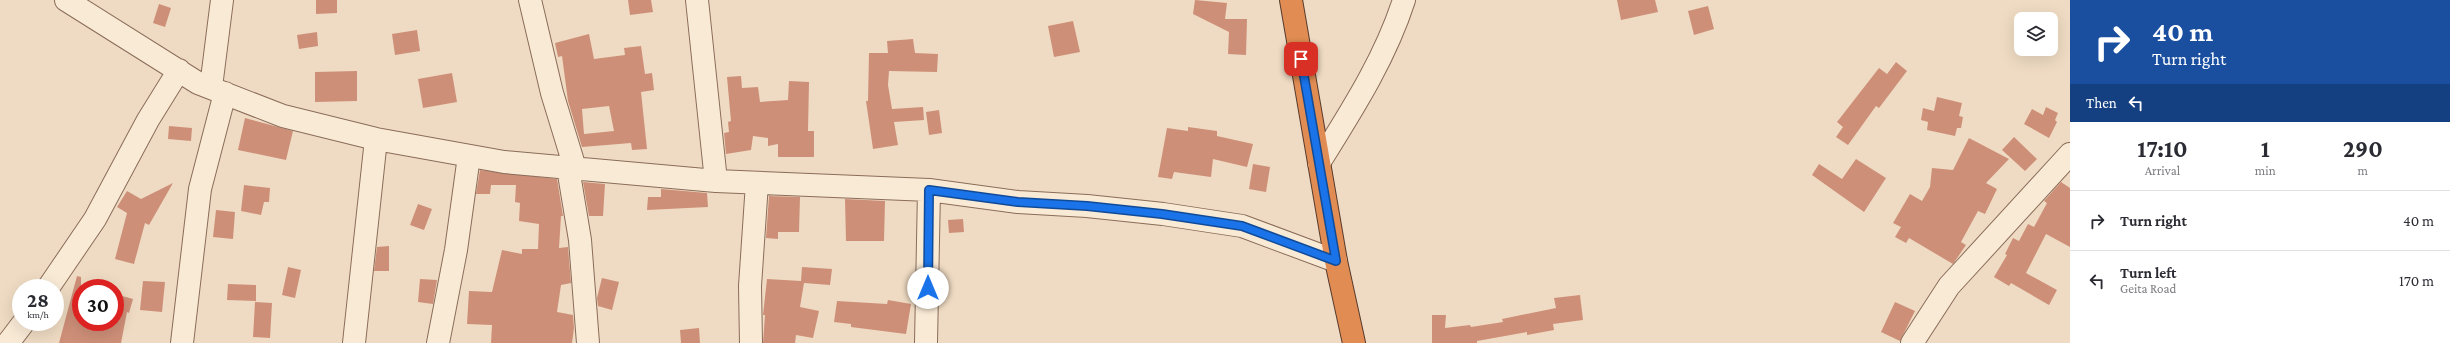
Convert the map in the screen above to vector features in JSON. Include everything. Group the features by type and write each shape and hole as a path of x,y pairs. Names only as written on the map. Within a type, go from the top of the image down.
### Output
{"highway":[{"path":"1290,0 1336,261 1354,343"}],"street":[{"path":"66,0 179,70 218,90 283,116 376,138 504,162 757,183 929,190 1018,202 1087,206 1162,214 1242,226 1336,261"},
{"path":"182,343 200,189 218,90 222,0"},
{"path":"530,0 571,168 580,240 588,343"},
{"path":"697,0 716,180"},
{"path":"1319,163 1369,83 1395,28 1404,0"},
{"path":"54,279 95,219 148,120 179,70"},
{"path":"354,343 376,138"},
{"path":"1912,343 1949,286 2070,154"},
{"path":"438,343 456,250 469,156"},
{"path":"750,343 750,286 757,183"},
{"path":"926,343 929,190"},
{"path":"8,343 17,331"}],"building":[{"path":"316,0 337,0 337,13 316,14"},
{"path":"628,0 651,0 653,12 630,15"},
{"path":"1195,0 1227,3 1225,19 1247,19 1246,55 1228,54 1229,32 1193,14"},
{"path":"1617,0 1655,0 1658,12 1621,20"},
{"path":"159,4 171,8 165,27 153,23"},
{"path":"1708,6 1714,29 1694,35 1688,11"},
{"path":"1073,21 1080,52 1054,57 1048,26"},
{"path":"417,30 420,51 395,55 392,34"},
{"path":"317,32 318,46 299,49 297,35"},
{"path":"589,34 594,59 625,55 624,48 641,46 645,74 652,73 654,90 641,92 647,149 632,150 631,143 582,147 568,101 562,56 558,57 555,43","holes":["609,106 614,131 584,134 582,109"]},
{"path":"913,39 915,53 938,54 937,72 889,71 888,85 892,109 923,107 924,120 894,122 898,145 873,149 866,101 868,101 869,53 888,53 887,41"},
{"path":"1896,62 1907,71 1879,108 1876,106 1848,145 1836,137 1843,127 1837,122 1879,68 1887,74"},
{"path":"357,71 357,101 315,102 315,72"},
{"path":"452,73 457,102 423,108 418,79"},
{"path":"741,76 742,88 758,87 760,102 788,100 789,81 809,82 808,131 814,131 814,157 778,157 778,144 768,146 768,138 753,136 751,150 726,154 724,133 729,132 728,122 731,121 727,77"},
{"path":"1937,97 1962,103 1959,116 1963,117 1961,128 1957,128 1955,136 1927,130 1928,122 1921,120 1923,108 1934,111"},
{"path":"2046,107 2058,113 2055,120 2057,122 2049,138 2024,124 2032,109 2043,115"},
{"path":"939,110 942,133 929,135 926,112"},
{"path":"245,118 293,131 286,160 238,150"},
{"path":"169,126 192,128 191,141 168,139"},
{"path":"1188,127 1217,131 1217,136 1253,144 1247,167 1213,159 1211,177 1174,172 1172,179 1158,177 1167,128 1188,131"},
{"path":"2014,137 2037,159 2025,171 2002,150"},
{"path":"1969,138 2009,159 1986,183 1997,189 1985,214 1978,211 1961,242 1966,245 1953,264 1909,238 1906,243 1895,237 1901,227 1893,223 1910,194 1922,201 1930,187 1932,168 1953,170"},
{"path":"1856,159 1886,178 1864,212 1812,175 1819,164 1842,179"},
{"path":"1253,164 1270,167 1266,192 1249,189"},
{"path":"480,170 557,179 563,216 561,216 559,248 568,247 571,283 561,285 557,312 573,315 574,328 572,343 491,343 492,325 467,324 469,291 492,292 502,250 522,254 522,249 538,249 539,224 519,221 520,203 515,202 516,185 491,185 490,194 476,194"},
{"path":"583,182 605,184 603,216 589,216"},
{"path":"2061,182 2070,188 2070,247 2046,234 2026,273 2057,290 2049,305 2011,283 2009,286 1994,277 2007,255 2005,254 2013,238 2019,241 2028,224 2034,227 2047,203 2044,201"},
{"path":"173,183 149,225 145,223 134,264 115,259 127,213 117,207 127,191 141,199"},
{"path":"244,185 270,188 269,202 264,202 261,215 241,211"},
{"path":"661,189 707,193 708,207 647,210 648,197 661,197"},
{"path":"769,196 800,197 799,232 778,232 778,239 766,238"},
{"path":"845,199 885,201 884,241 846,241"},
{"path":"418,204 432,209 424,230 410,225"},
{"path":"216,210 235,212 233,239 213,237"},
{"path":"963,219 964,232 949,233 948,220"},
{"path":"389,246 389,271 374,271 377,247"},
{"path":"288,267 301,270 295,298 282,295"},
{"path":"802,267 832,269 830,285 804,283 800,307 819,311 813,338 796,335 795,343 763,343 765,315 763,315 767,279 801,281"},
{"path":"77,276 81,277 81,279 76,279"},
{"path":"602,278 619,282 612,310 598,306 597,298"},
{"path":"420,279 437,280 433,304 418,302"},
{"path":"143,281 165,282 162,312 140,310"},
{"path":"228,284 256,285 256,301 227,300"},
{"path":"72,295 72,331 123,331 121,343 59,343 62,331 64,331 64,324"},
{"path":"1580,295 1583,320 1553,324 1554,330 1527,335 1527,332 1477,341 1477,343 1432,343 1432,315 1446,315 1445,328 1470,325 1471,327 1503,322 1502,319 1556,308 1554,298"},
{"path":"124,296 133,299 129,313 127,312 124,328"},
{"path":"888,300 911,304 906,334 851,327 851,324 834,322 837,301 887,304"},
{"path":"255,302 272,303 270,338 253,337"},
{"path":"1895,302 1915,311 1900,341 1881,332"},
{"path":"699,328 700,343 681,343 680,330"}],"route":[{"path":"928,288 929,190 1018,202 1087,206 1162,214 1242,226 1336,261 1301,59"}]}
